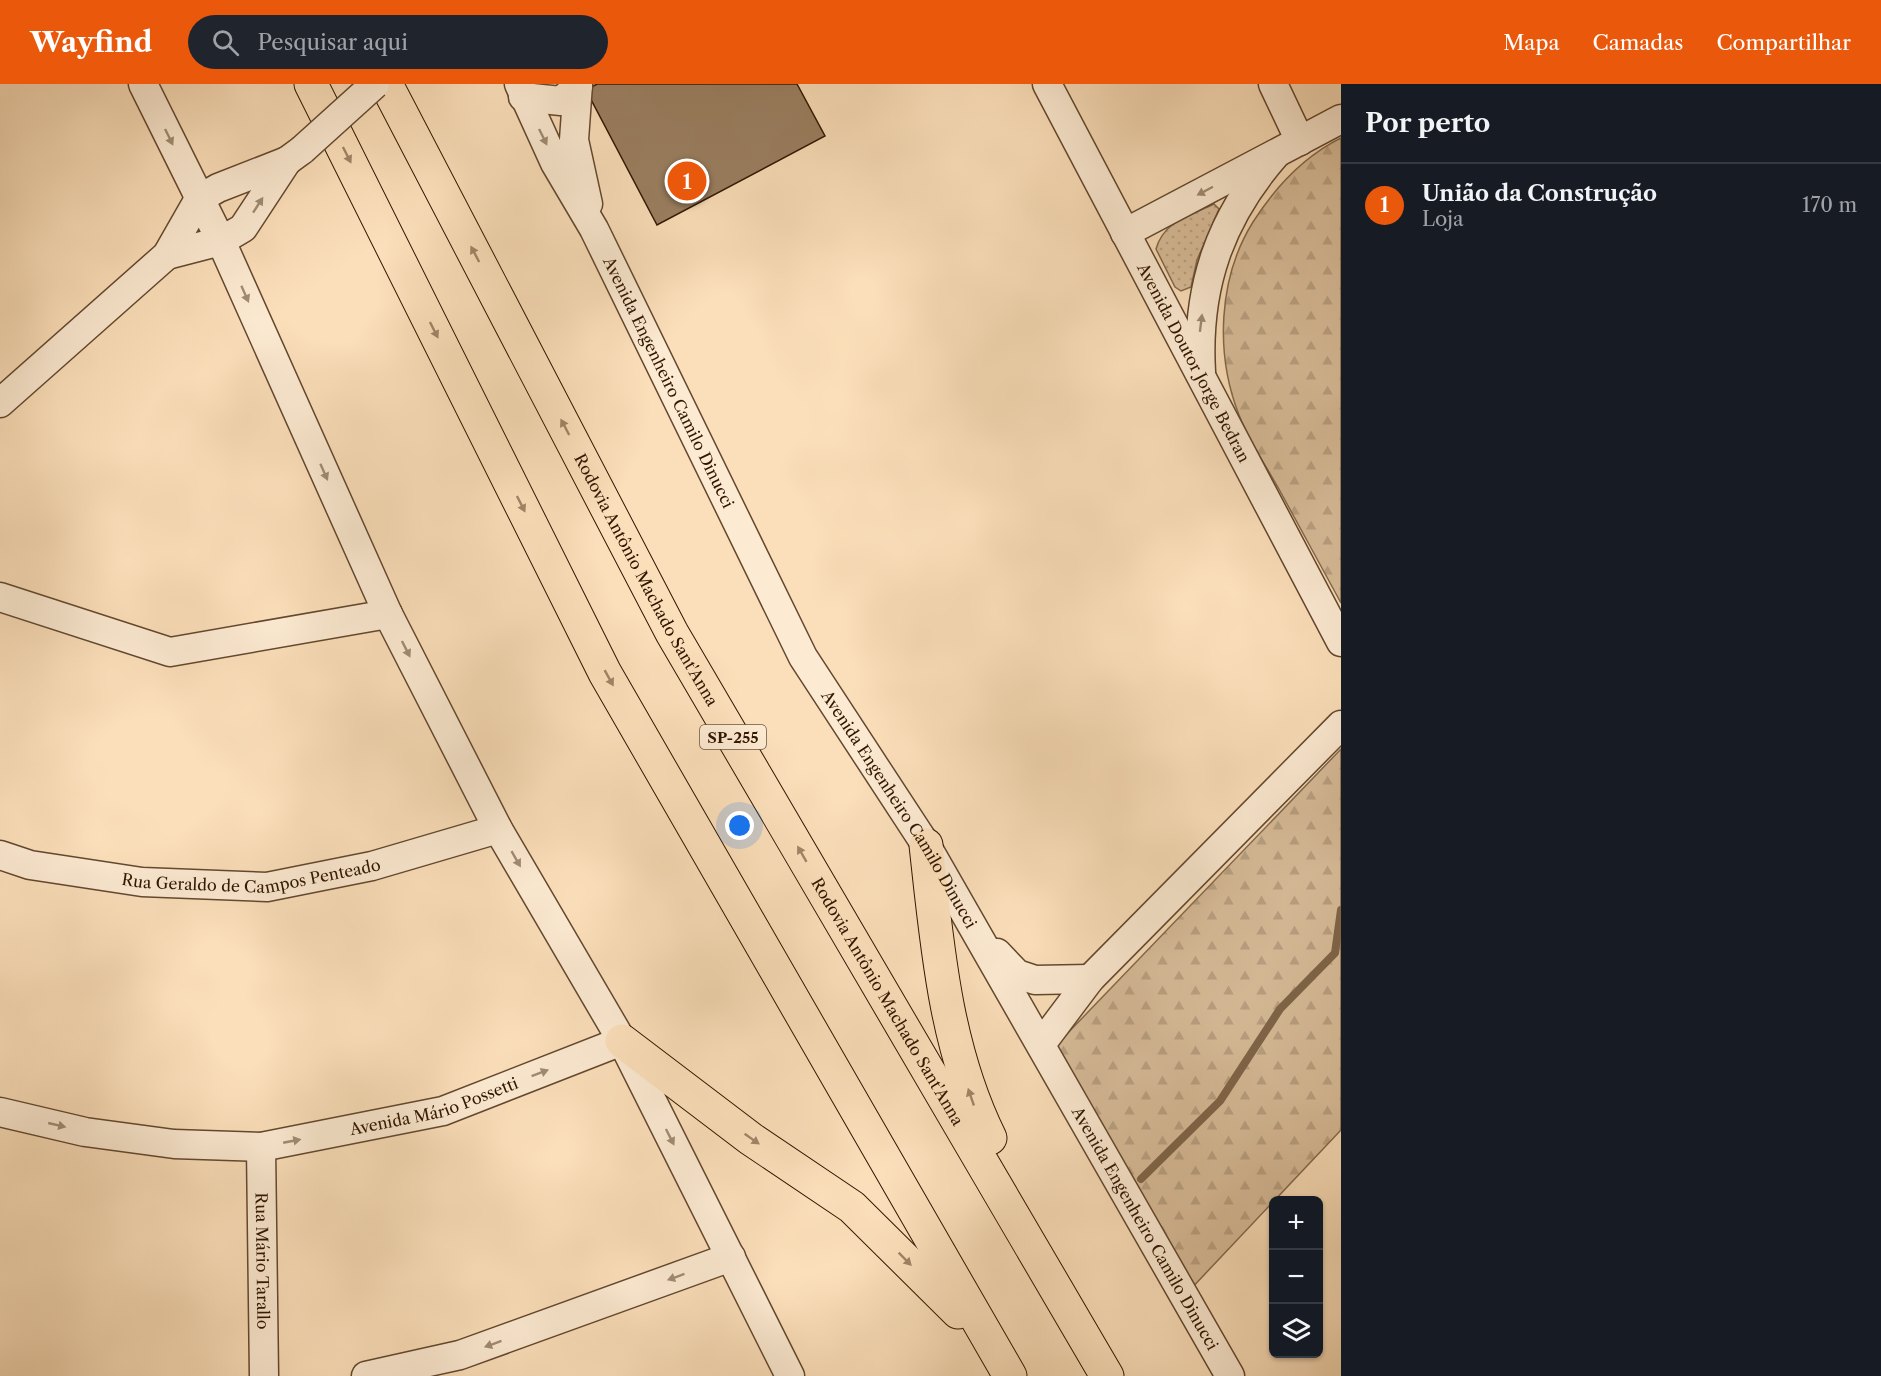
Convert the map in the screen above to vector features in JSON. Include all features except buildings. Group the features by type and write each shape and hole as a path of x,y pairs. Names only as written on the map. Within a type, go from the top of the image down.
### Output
{"highway":[{"path":"311,84 605,673 1010,1376"},
{"name":"Rodovia Antônio Machado Sant'Anna","path":"386,84 672,633 1107,1376"},
{"path":"926,845 937,945 951,1027 972,1101 1107,1376"},
{"path":"622,1041 751,1139 852,1207 988,1341"}],"street":[{"path":"143,84 221,241 388,614 498,829 622,1041 790,1376"},
{"path":"167,255 221,241 243,228 294,156 375,84"},
{"name":"Avenida Doutor Jorge Bedran","path":"1047,84 1201,381 1341,642"},
{"path":"1273,84 1300,141"},
{"path":"521,91 561,101 578,85"},
{"name":"Avenida Engenheiro Camilo Dinucci","path":"578,85 574,140 594,229"},
{"name":"Avenida Engenheiro Camilo Dinucci","path":"521,91 555,163 594,229 803,657 926,845 1042,1043 1230,1376"},
{"path":"1125,233 1341,119"},
{"path":"1201,381 1199,340 1204,299 1214,259 1229,220 1249,184 1276,154"},
{"path":"0,403 167,255 199,200 218,189 294,156"},
{"path":"0,597 170,652 388,614"},
{"path":"1042,1043 1090,979 1341,725"},
{"name":"Rua Geraldo de Campos Penteado","path":"0,855 30,865 142,882 267,887 372,866 498,829"},
{"path":"978,934 1017,974 1035,980 1090,979"},
{"name":"Avenida Mário Possetti","path":"0,1112 85,1132 163,1143 261,1147 443,1111 622,1041"},
{"name":"Rua Mário Tarallo","path":"261,1147 264,1376"},
{"path":"366,1376 460,1355 731,1257"}],"green space":[{"path":"1341,138 1341,603 1243,425 1231,391 1226,367 1224,317 1233,267 1241,244 1253,222 1271,196 1291,174 1314,154"},
{"path":"1214,204 1219,209 1197,260 1191,287 1181,291 1175,287 1156,249 1171,226"},
{"path":"1341,749 1341,1130 1279,1196 1269,1196 1269,1206 1187,1293 1048,1062 1063,1038"}],"waterway":[{"path":"1141,1179 1220,1101 1280,1009 1335,953 1341,910"}],"place":[{"name":"União da Construção","path":"687,181"}]}
